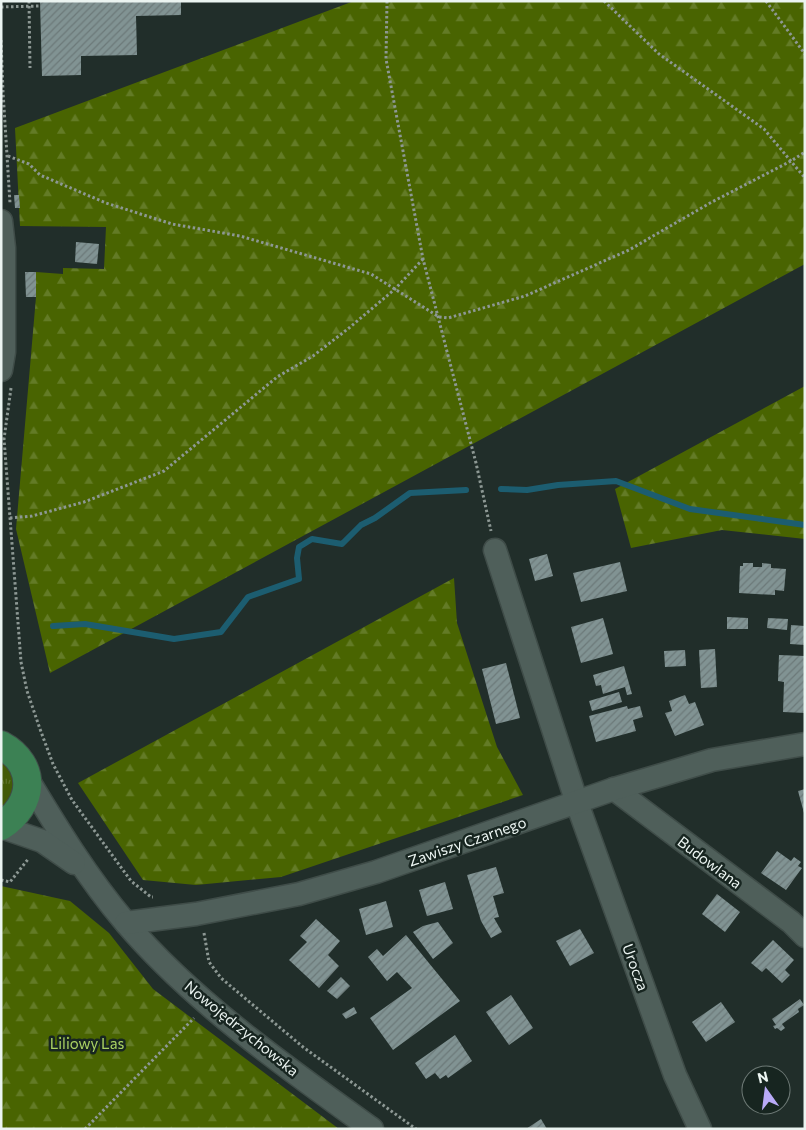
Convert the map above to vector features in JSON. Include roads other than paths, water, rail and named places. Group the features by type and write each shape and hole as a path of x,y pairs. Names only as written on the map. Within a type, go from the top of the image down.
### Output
{"main road":[{"path":"1,826 22,807 27,793 27,778 22,765 14,753 2,744"}],"street":[{"path":"2,229 6,378"},
{"name":"Urocza","path":"495,550 577,803 675,1075 700,1129"},
{"name":"Zawiszy Czarnego","path":"126,923 196,914 299,894 376,872 614,789 712,760 805,744"},
{"name":"Nowojędrzychowska","path":"27,778 84,870 126,923 170,968 219,1014 372,1129"},
{"name":"Budowlana","path":"614,789 791,922 805,936"},
{"name":"Nowojędrzychowska","path":"1,826 42,841 84,870"}],"waterway":[{"path":"501,489 527,490 558,485 616,481 690,509 805,525"},
{"path":"53,626 85,624 174,639 221,632 248,597 299,579 297,558 299,547 312,539 342,544 361,525 375,518 410,493 466,490"}],"park label":[{"name":"Liliowy Las","path":"87,1043"}]}
